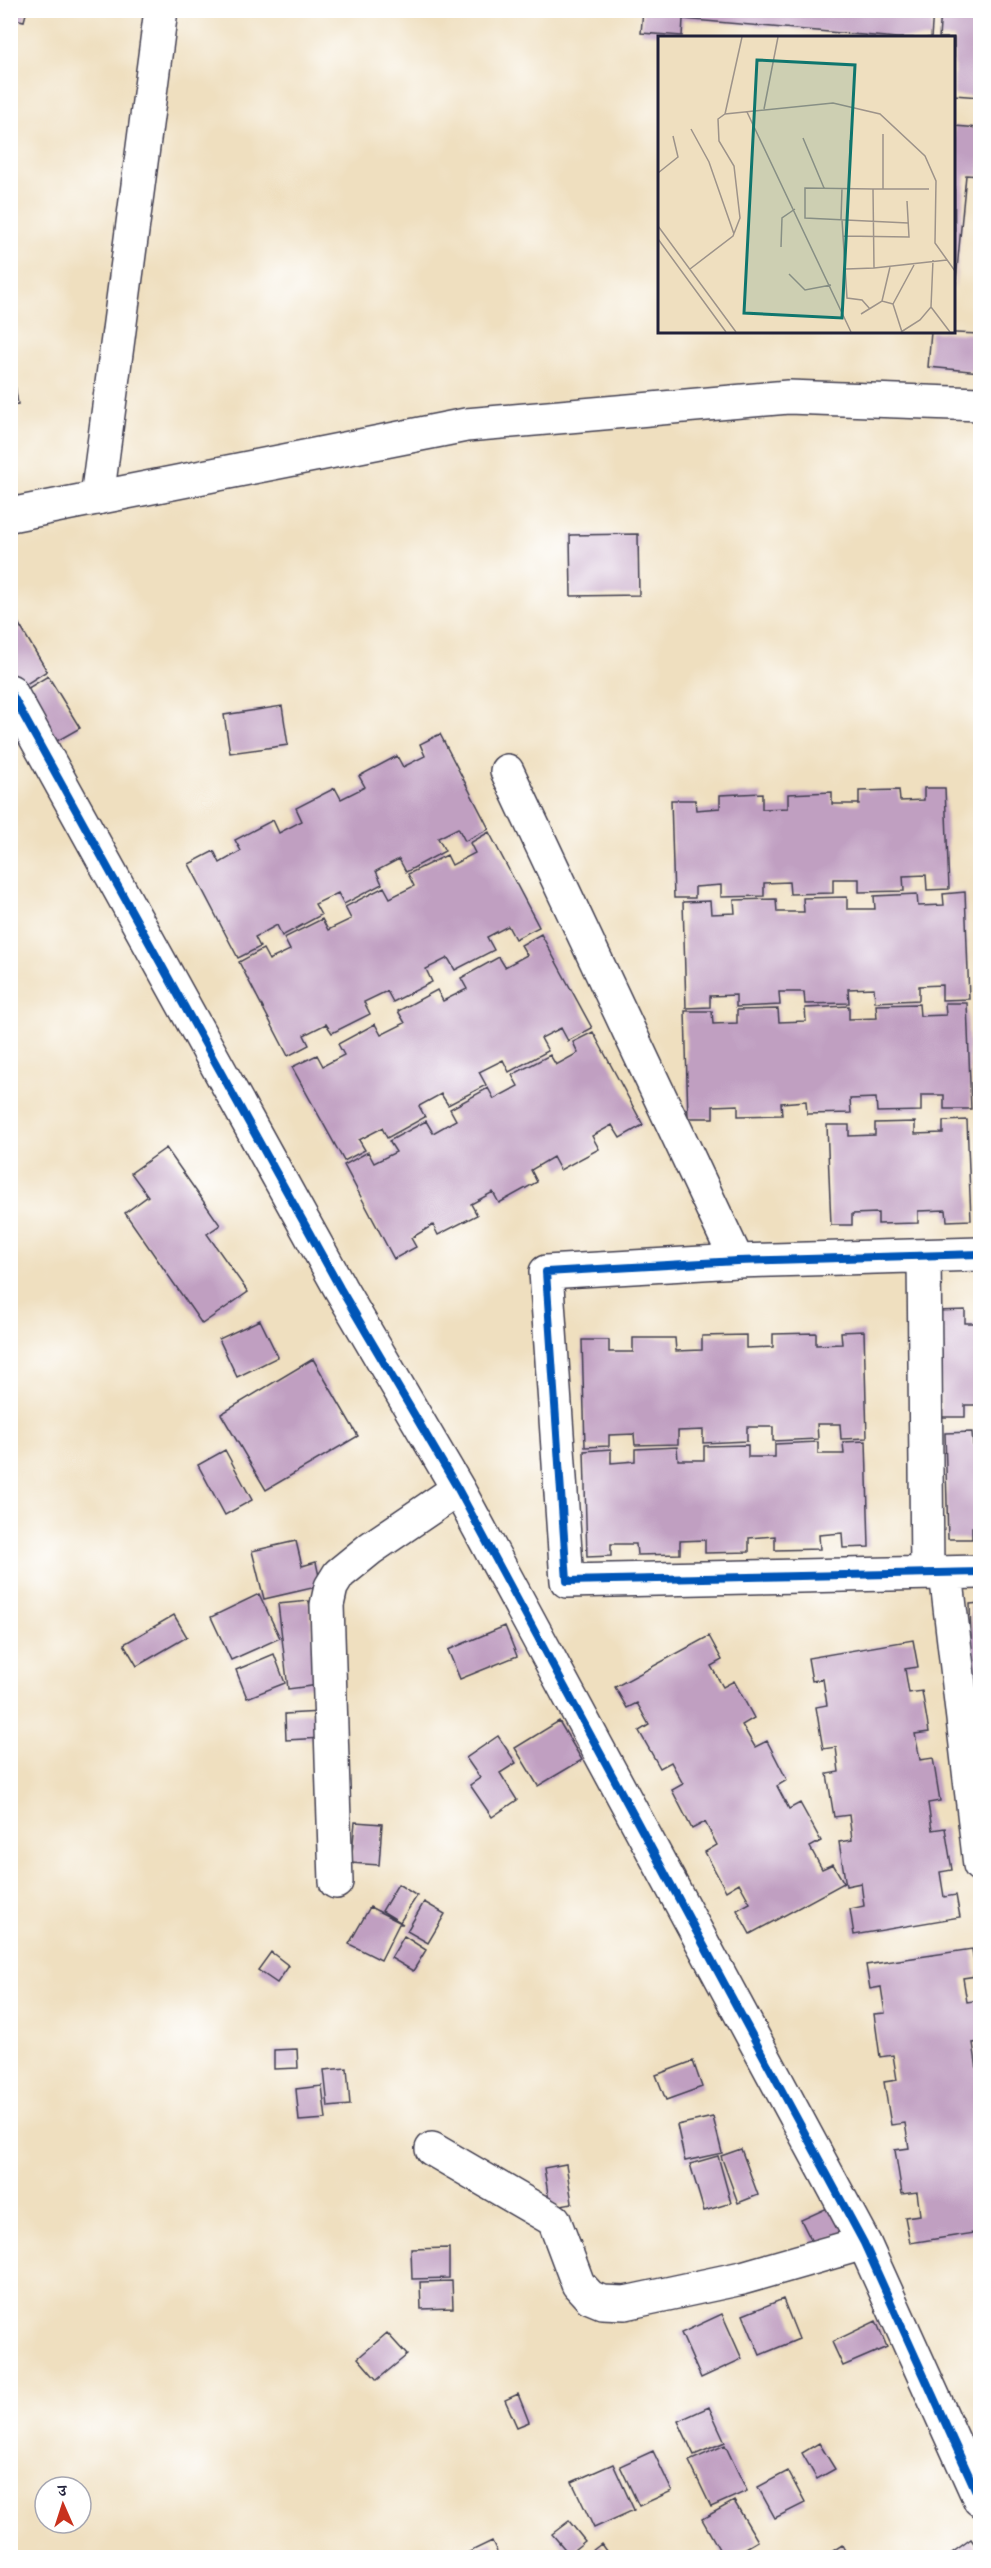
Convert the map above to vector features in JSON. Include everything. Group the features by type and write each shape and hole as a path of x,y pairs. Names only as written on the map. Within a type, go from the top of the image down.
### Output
{"street":[{"path":"97,498 161,10"},
{"path":"10,515 466,425 788,397 981,404"},
{"path":"10,691 334,1278 458,1489 864,2243 981,2500"},
{"path":"507,771 737,1261"},
{"path":"981,1254 737,1261 546,1272 567,1581 981,1572"},
{"path":"924,1256 937,1573 973,1743 981,1865"},
{"path":"336,1882 327,1605 331,1587 339,1574 371,1548 458,1489"},
{"path":"432,2149 554,2220 578,2284 590,2298 602,2302 625,2303 742,2278 864,2243"}],"building":[{"path":"10,10 27,10 24,21 10,18"},
{"path":"643,10 933,10 931,36 874,36 683,19 682,36 641,33"},
{"path":"941,10 980,10 980,97 955,95 955,36 939,36"},
{"path":"955,126 980,128 980,176 966,175 955,290"},
{"path":"931,333 980,334 980,372 928,367"},
{"path":"10,352 18,404 10,405"},
{"path":"638,534 639,595 571,596 570,535"},
{"path":"17,621 47,671 20,688 10,672 10,625"},
{"path":"48,676 80,728 57,741 25,690"},
{"path":"282,706 288,745 230,753 224,715"},
{"path":"440,734 489,829 465,841 458,828 438,838 445,851 406,872 399,859 376,871 382,884 344,904 338,893 315,904 321,915 282,936 277,925 255,937 260,947 238,958 189,864 214,851 220,863 241,851 235,840 273,820 279,833 302,821 296,808 335,788 341,799 365,787 359,776 397,756 403,767 425,756 420,744"},
{"path":"924,788 945,788 949,889 927,890 926,875 903,876 904,891 859,892 859,879 833,879 833,893 790,894 789,882 764,883 764,896 721,897 721,885 695,887 695,898 674,898 671,800 695,800 696,810 720,808 720,795 762,793 762,809 788,808 788,794 832,792 832,804 859,804 859,791 899,790 900,801 924,800"},
{"path":"489,832 539,927 515,939 508,926 487,937 494,950 455,970 448,958 426,969 432,982 393,1002 387,991 364,1002 370,1014 332,1033 326,1024 304,1035 309,1045 288,1056 239,962 263,949 269,960 290,950 284,938 322,919 328,930 351,919 345,907 384,887 390,898 414,886 408,874 447,855 452,865 475,853 470,843"},
{"path":"965,892 969,999 942,1000 942,985 919,986 919,1000 875,1002 874,988 848,989 849,1003 805,1004 804,992 779,992 780,1005 736,1007 736,995 710,996 710,1007 686,1008 683,902 710,901 711,914 735,913 734,900 776,899 777,912 804,912 803,898 847,897 847,909 875,909 874,896 917,894 918,906 944,905 943,894"},
{"path":"541,934 592,1028 568,1041 561,1028 541,1038 548,1051 509,1072 503,1060 479,1072 486,1085 448,1105 441,1094 419,1106 425,1117 387,1138 382,1128 359,1140 365,1150 344,1161 292,1067 317,1055 323,1066 344,1055 338,1044 375,1024 381,1035 405,1023 398,1011 437,990 443,1001 467,989 461,978 499,957 505,967 527,955 521,945"},
{"path":"945,1003 967,1003 971,1109 944,1109 944,1095 921,1095 921,1111 877,1112 876,1098 850,1099 851,1113 807,1114 806,1101 781,1103 782,1115 738,1116 738,1105 713,1106 713,1118 688,1118 685,1011 712,1011 713,1024 737,1023 737,1010 778,1009 779,1022 806,1021 805,1008 849,1006 849,1019 877,1018 876,1005 919,1004 920,1016 946,1015"},
{"path":"593,1032 643,1125 620,1138 612,1125 592,1136 599,1149 560,1170 553,1157 531,1170 537,1182 499,1203 493,1192 471,1204 477,1215 438,1235 433,1225 411,1238 416,1247 394,1259 344,1165 368,1152 374,1163 396,1152 389,1141 426,1121 433,1133 456,1120 450,1109 488,1088 494,1099 518,1086 512,1075 550,1055 556,1065 578,1053 573,1042"},
{"path":"967,1120 971,1220 947,1221 946,1210 918,1211 918,1223 878,1224 878,1213 852,1214 852,1225 831,1225 827,1125 849,1125 849,1136 875,1135 875,1123 915,1122 915,1134 943,1133 943,1121"},
{"path":"166,1148 220,1225 207,1234 248,1292 202,1324 125,1213 148,1196 131,1173"},
{"path":"965,1310 965,1323 980,1323 980,1405 965,1405 965,1417 941,1417 938,1311"},
{"path":"260,1320 278,1357 237,1377 219,1339"},
{"path":"864,1331 867,1438 841,1439 840,1424 817,1424 818,1439 773,1441 773,1427 747,1427 747,1441 703,1443 703,1430 678,1431 678,1444 635,1445 634,1434 609,1435 609,1446 585,1447 582,1340 609,1340 609,1352 633,1352 633,1338 675,1338 676,1351 702,1350 702,1336 746,1335 746,1348 773,1347 773,1334 816,1333 816,1345 842,1344 841,1332"},
{"path":"313,1359 358,1436 266,1490 221,1414"},
{"path":"972,1432 973,1445 980,1445 980,1527 972,1527 972,1539 948,1539 945,1433"},
{"path":"866,1441 869,1547 843,1548 842,1533 819,1535 820,1549 775,1550 775,1536 749,1538 749,1552 705,1553 705,1540 680,1541 680,1554 637,1555 636,1544 611,1544 611,1556 587,1557 584,1451 611,1449 611,1463 635,1461 635,1449 677,1447 678,1460 704,1460 704,1446 748,1445 748,1457 775,1457 775,1444 818,1442 818,1454 844,1454 843,1442"},
{"path":"225,1450 252,1500 225,1515 198,1465"},
{"path":"296,1541 302,1566 316,1562 321,1586 264,1599 252,1551"},
{"path":"259,1594 280,1638 231,1660 211,1617"},
{"path":"309,1601 319,1685 288,1689 278,1604"},
{"path":"980,1603 980,1710 973,1710 970,1604"},
{"path":"174,1615 187,1637 137,1666 124,1644"},
{"path":"505,1626 517,1656 460,1679 448,1650"},
{"path":"709,1636 722,1660 711,1666 723,1687 734,1681 754,1718 742,1725 755,1747 767,1741 787,1780 777,1786 789,1809 800,1803 821,1841 810,1847 822,1869 833,1864 844,1883 750,1934 737,1910 750,1903 739,1883 726,1891 705,1852 717,1845 705,1822 692,1829 672,1790 683,1784 671,1762 660,1768 639,1731 649,1725 637,1703 627,1708 615,1687"},
{"path":"913,1640 918,1667 905,1669 909,1693 922,1691 929,1732 915,1734 920,1760 933,1758 940,1801 928,1803 932,1830 945,1828 952,1870 940,1872 944,1897 956,1895 960,1917 854,1935 850,1909 864,1906 861,1883 846,1886 839,1842 852,1840 849,1815 834,1817 827,1774 839,1772 836,1747 823,1749 816,1707 827,1705 823,1679 812,1681 808,1658"},
{"path":"274,1654 285,1683 247,1698 236,1670"},
{"path":"321,1712 323,1738 286,1740 285,1714"},
{"path":"559,1721 582,1760 538,1786 515,1748"},
{"path":"498,1736 516,1763 500,1773 517,1800 492,1817 470,1785 480,1778 466,1758"},
{"path":"355,1822 382,1824 379,1865 351,1863"},
{"path":"398,1884 417,1896 400,1922 382,1911"},
{"path":"424,1902 445,1914 428,1943 407,1931"},
{"path":"370,1907 403,1924 399,1924 381,1960 349,1944"},
{"path":"404,1936 426,1950 413,1971 391,1958"},
{"path":"972,1949 976,1976 963,1978 967,2002 980,2000 980,2042 973,2043 977,2069 980,2069 980,2232 910,2243 905,2217 920,2215 917,2192 902,2194 895,2150 909,2148 905,2123 891,2125 884,2082 897,2080 893,2055 880,2057 874,2014 885,2013 881,1987 870,1989 866,1965"},
{"path":"271,1952 289,1966 277,1983 258,1970"},
{"path":"297,2049 298,2068 274,2069 274,2050"},
{"path":"693,2061 702,2087 666,2100 656,2075"},
{"path":"347,2068 350,2105 328,2107 324,2070"},
{"path":"322,2086 326,2119 299,2121 296,2089"},
{"path":"713,2117 722,2153 685,2161 677,2125"},
{"path":"741,2149 758,2195 738,2203 721,2156"},
{"path":"718,2156 731,2203 704,2211 690,2164"},
{"path":"566,2164 572,2203 550,2207 544,2168"},
{"path":"834,2205 846,2231 814,2246 801,2220"},
{"path":"449,2248 449,2278 412,2279 411,2249"},
{"path":"452,2281 453,2308 421,2309 420,2282"},
{"path":"783,2299 799,2339 760,2355 743,2315"},
{"path":"722,2314 742,2359 701,2378 681,2333"},
{"path":"876,2321 887,2347 843,2366 832,2342"},
{"path":"387,2333 407,2355 377,2380 358,2358"},
{"path":"518,2394 529,2422 517,2427 505,2400"},
{"path":"709,2407 725,2442 694,2455 678,2421"},
{"path":"819,2443 835,2469 817,2479 802,2453"},
{"path":"725,2445 747,2491 711,2507 689,2461"},
{"path":"653,2451 672,2491 639,2506 620,2466"},
{"path":"613,2464 634,2510 594,2528 572,2482"},
{"path":"788,2471 805,2503 775,2518 758,2487"},
{"path":"734,2501 758,2541 729,2558 724,2558 702,2519"},
{"path":"569,2521 585,2541 569,2554 552,2534"},
{"path":"971,2539 980,2552 980,2558 945,2558"},
{"path":"492,2541 500,2558 469,2558 467,2553"},
{"path":"601,2544 611,2558 583,2558"},
{"path":"842,2545 849,2558 822,2558"}],"cycle path":[{"path":"10,691 340,1288 458,1489 864,2243 980,2500"},
{"path":"980,1254 737,1261 546,1272 567,1581 980,1572"}]}
